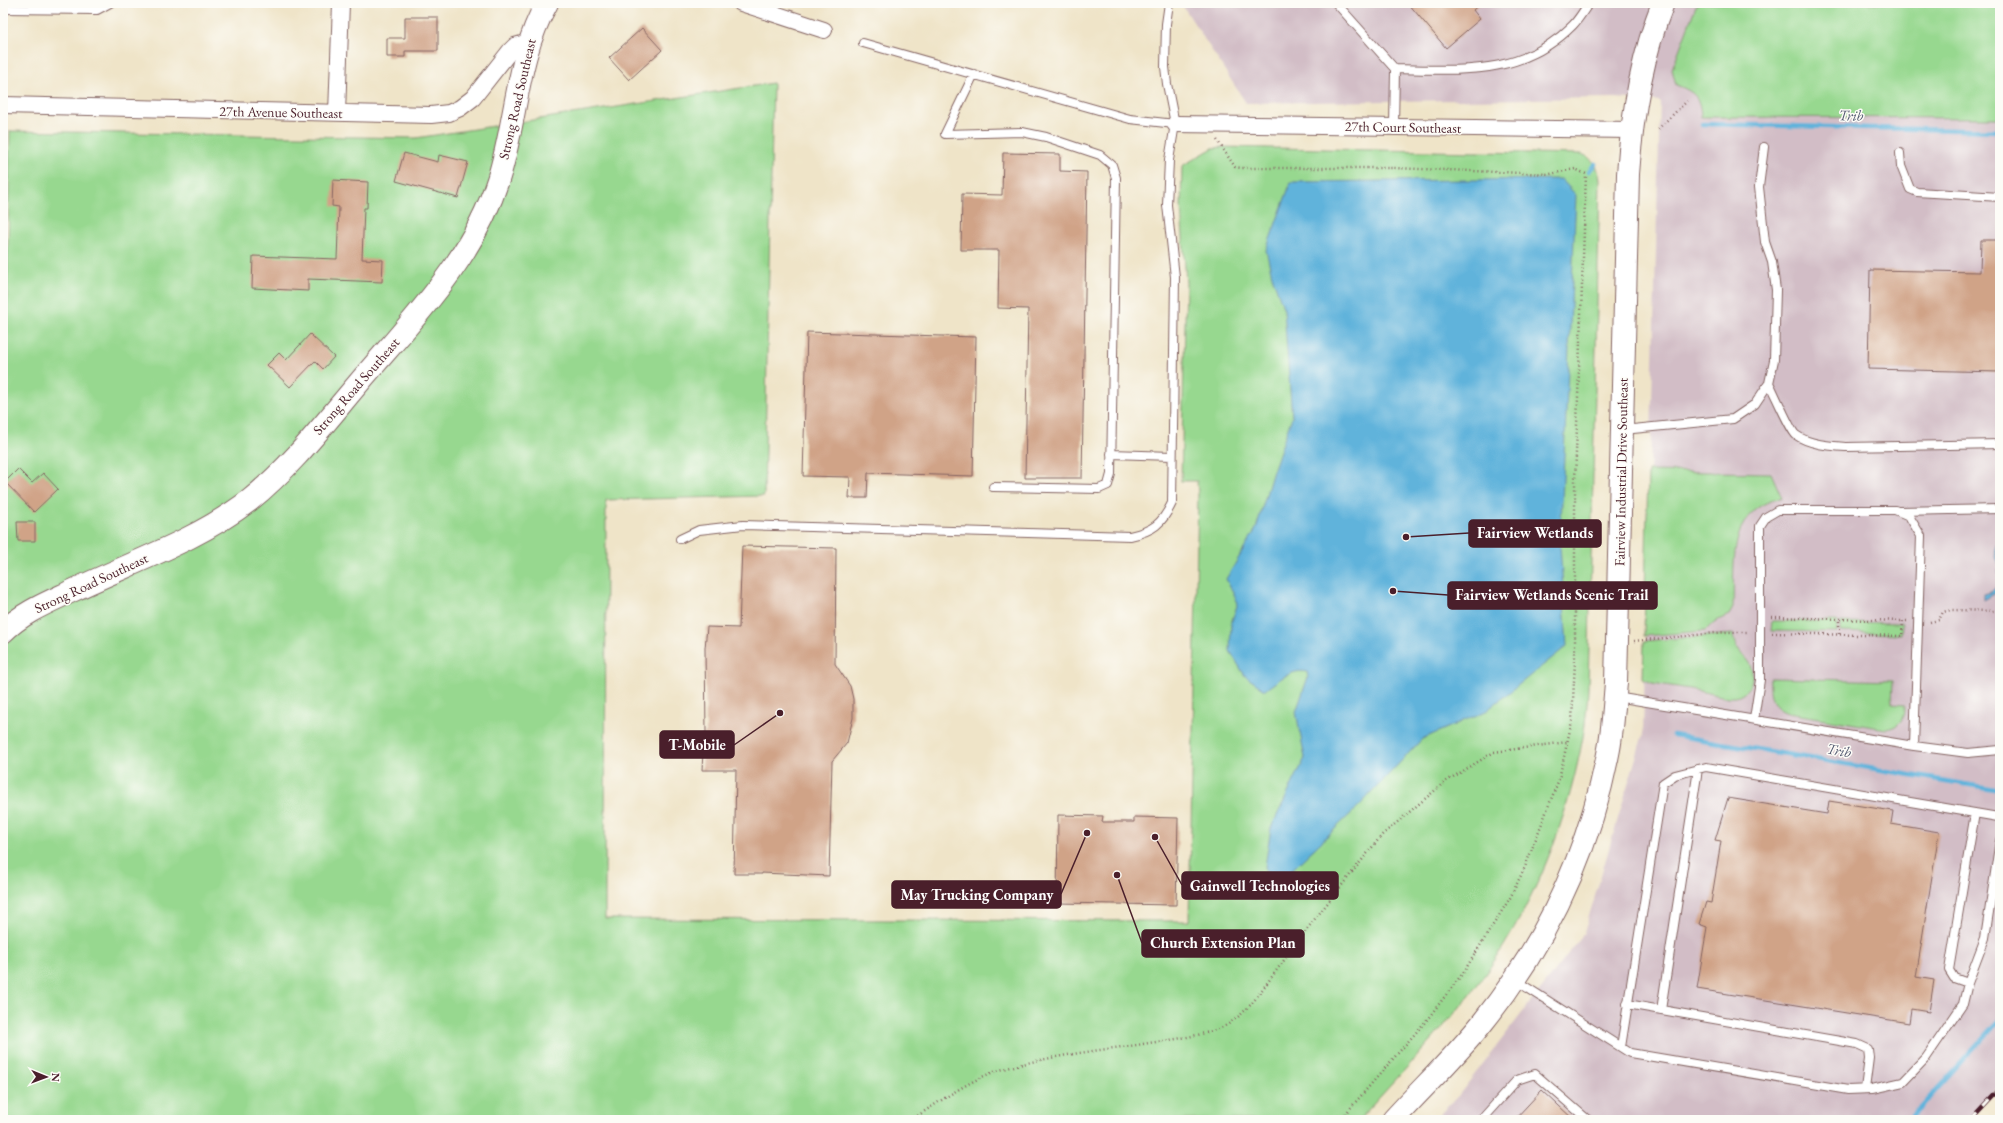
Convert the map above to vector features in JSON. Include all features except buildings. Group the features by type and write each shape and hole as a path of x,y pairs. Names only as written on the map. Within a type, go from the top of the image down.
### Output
{"main road":[{"name":"Strong Road Southeast","path":"3,632 24,614 147,558 228,516 281,473 409,325 455,266 470,244 484,218 498,179 511,130 522,69 529,42 538,19 547,3"},
{"name":"Fairview Industrial Drive Southeast","path":"1393,1120 1483,1022 1515,979 1555,910 1583,846 1596,804 1609,748 1615,697 1618,643 1628,174 1631,130 1635,99 1645,57 1662,3"}],"street":[{"path":"337,113 341,3"},
{"path":"741,3 824,30"},
{"name":"27th Avenue Southeast","path":"3,105 431,115 449,113 460,108 473,98 515,46 529,42"},
{"name":"27th Court Southeast","path":"1175,124 1631,130"}],"lane":[{"path":"3,9 97,10 110,3"},
{"path":"680,539 699,530 743,525 1130,536 1143,533 1155,527 1165,517 1172,503 1175,277 1167,204 1169,160 1175,124 1165,67 1166,24 1169,3"},
{"path":"1336,3 1395,69 1394,127"},
{"path":"1395,69 1472,70 1498,66 1526,59 1550,45 1574,25 1589,3"},
{"path":"863,43 1130,119 1175,124"},
{"path":"974,74 945,134 1022,132 1046,137 1100,155 1112,165 1116,178 1112,454 1111,474 1108,486 1099,489 993,487"},
{"path":"1622,430 1734,419 1755,404 1769,383 1774,360 1776,290 1772,262 1766,242 1759,187 1764,147"},
{"path":"1900,154 1901,166 1910,189 1917,192 2000,197"},
{"path":"1769,383 1795,435 1827,445 1847,447 2000,444"},
{"path":"1112,454 1172,456"},
{"path":"1754,719 1760,680 1760,526 1766,517 1778,510 2000,509"},
{"path":"1895,510 1909,516 1921,536 1914,746"},
{"path":"1615,697 1914,746 1968,753 2000,750"},
{"path":"1621,1047 1663,783 1675,775 1706,768 1975,813 1998,817 2000,819"},
{"path":"1661,1010 1698,769"},
{"path":"1968,983 1954,978 1949,970 1975,813"},
{"path":"1515,979 1630,1053 1848,1090 1865,1089 1903,1082 1926,1058 1963,1004 1968,983 1985,938 2000,840"},
{"path":"1627,1004 1858,1044 1868,1050 1869,1058 1865,1089"},
{"path":"1481,1120 1517,1080 1535,1074 1588,1120"}],"path":[{"path":"1658,129 1688,101"},
{"path":"1206,125 1235,167 1242,168 1394,168 1550,174 1575,168 1586,174 1575,481 1575,661 1572,721 1559,779 1525,867 1510,898 1463,973 1426,1021 1340,1120"},
{"path":"1772,617 1935,622 1939,620 1943,612 1951,610 1998,611"},
{"path":"1839,619 1839,634"},
{"path":"1618,643 1726,632 1902,636 1903,621"},
{"path":"911,1120 967,1085 998,1071 1053,1057 1177,1039 1223,1027 1243,1013 1253,1002 1323,908 1382,836 1445,782 1494,752 1567,742"}],"shaded area":[{"path":"1181,3 2000,3 2000,1083 1968,1120 1434,1120 1458,1096 1584,933 1643,734 1660,101 1614,98 1246,103"}],"green space":[{"path":"1697,3 2000,3 2000,118 1701,117 1698,100 1688,90 1676,85 1672,69"},
{"path":"773,83 764,496 606,500 605,919 1189,921 1198,494 1197,481 1181,481 1186,283 1181,207 1182,166 1213,148 1223,147 1582,154 1593,161 1598,171 1600,180 1588,689 1586,719 1575,774 1553,845 1539,880 1522,914 1504,946 1483,977 1435,1036 1359,1120 3,1120 3,549 10,131 416,138"},
{"path":"1648,471 1771,473 1782,498 1764,504 1751,514 1742,526 1737,541 1735,557 1733,608 1729,615 1714,622 1705,631 1644,636"},
{"path":"1772,621 1837,621 1837,632 1771,631"},
{"path":"1840,622 1902,623 1901,634 1840,632"},
{"path":"1733,634 1736,647 1748,662 1752,671 1752,680 1749,688 1739,696 1723,696 1652,683 1643,679 1644,641"},
{"path":"1770,678 1893,681 1892,704 1904,705 1904,714 1898,724 1886,729 1788,713 1778,708 1772,700"}],"water":[{"path":"1561,179 1576,195 1560,545 1567,646 1486,711 1422,739 1360,805 1280,881 1270,883 1265,867 1271,828 1305,758 1296,712 1308,677 1307,672 1296,672 1284,676 1265,690 1245,676 1230,651 1231,623 1238,603 1226,579 1256,529 1273,471 1292,417 1284,310 1272,276 1266,250 1291,182"},
{"path":"2000,541 1997,557 2000,567 1995,559 1996,544"},
{"path":"2000,583 1998,591 1983,600 1983,594 1991,592"}],"waterway":[{"name":"Trib","path":"1702,124 2000,131"},
{"name":"Trib","path":"1589,171 1595,164"},
{"name":"Trib","path":"1673,735 2000,790"},
{"path":"1909,1120 2000,1020"}],"railway":[{"path":"1971,1120 2000,1089"}],"place":[{"name":"Fairview Wetlands","path":"1406,537"},
{"name":"Fairview Wetlands Scenic Trail","path":"1393,591"},
{"name":"T-Mobile","path":"780,713"},
{"name":"May Trucking Company","path":"1087,833"},
{"name":"Gainwell Technologies","path":"1155,837"},
{"name":"Church Extension Plan","path":"1117,875"}]}
